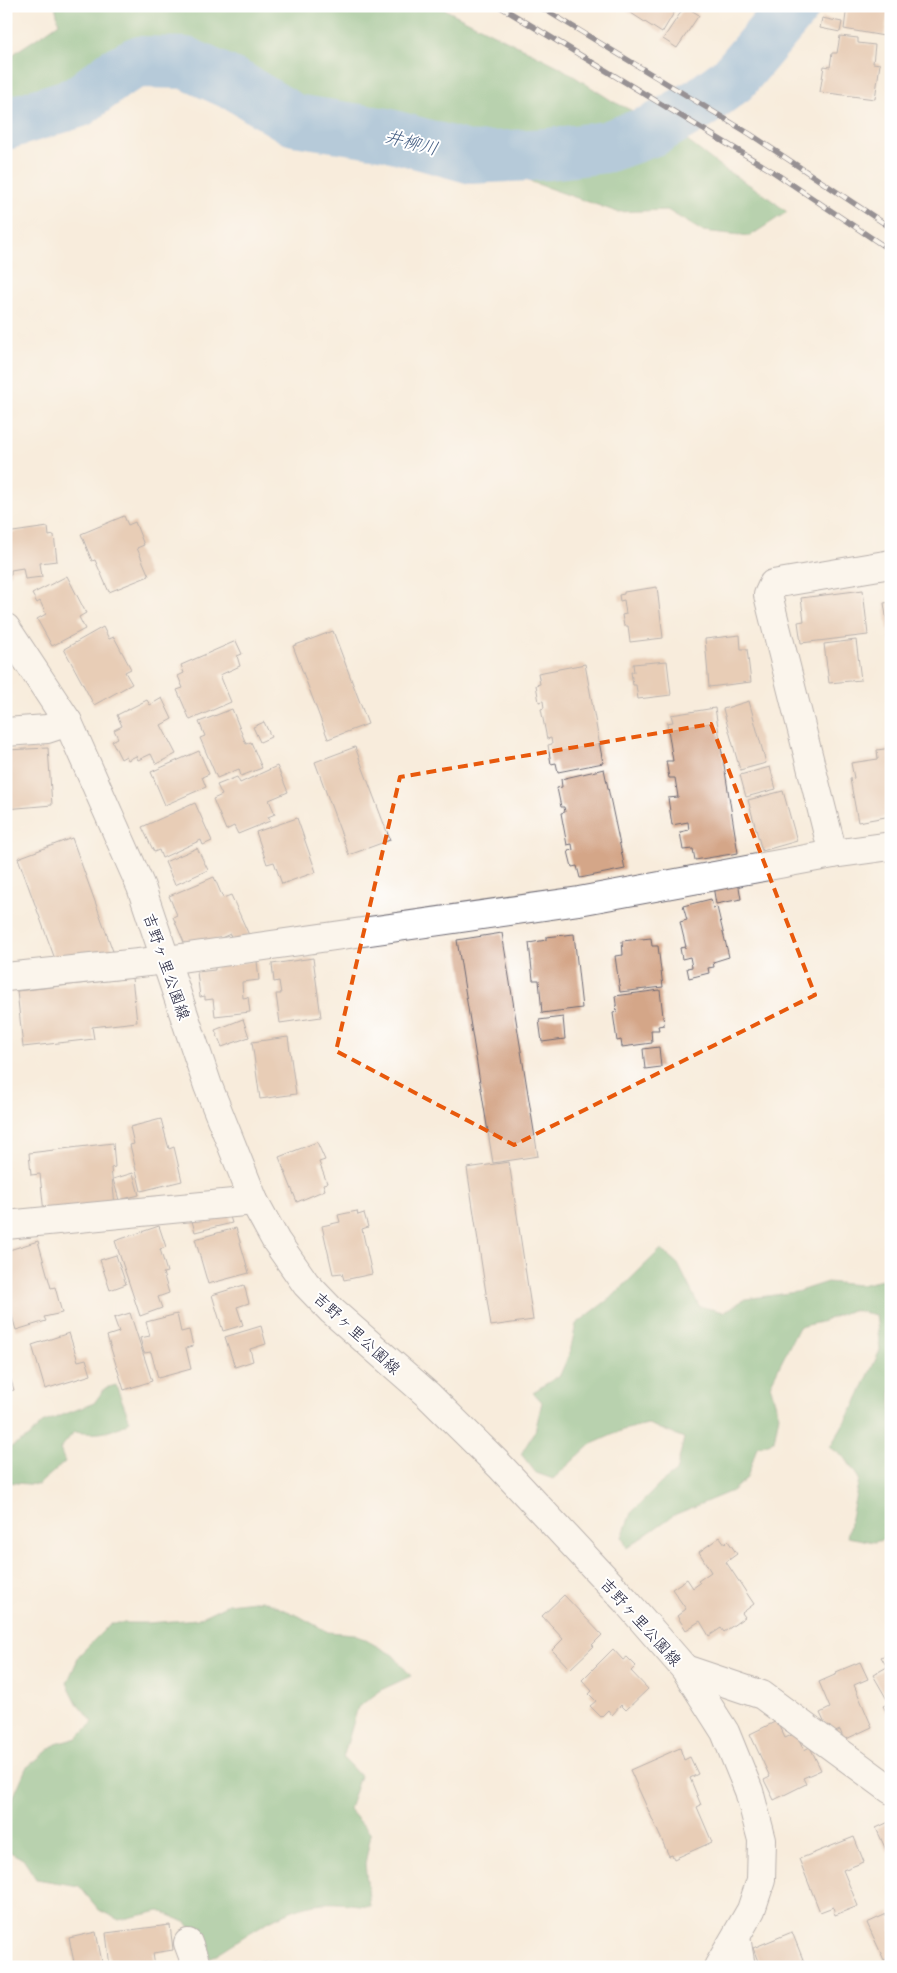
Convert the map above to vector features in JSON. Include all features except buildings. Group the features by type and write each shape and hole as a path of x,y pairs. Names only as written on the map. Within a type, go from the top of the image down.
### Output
{"main road":[{"path":"833,854 768,594 774,584 891,564"},
{"name":"吉野ヶ里公園線","path":"6,628 68,722 141,887 208,1086 254,1201 276,1241 306,1284 332,1312 428,1395 500,1466 625,1600 685,1669 725,1732 749,1791 762,1840 761,1880 751,1910 718,1967"},
{"path":"6,732 47,729 68,722"},
{"path":"6,977 167,960 579,901 833,854 891,846"},
{"path":"6,1225 254,1201"},
{"path":"685,1669 762,1695 891,1790"},
{"path":"736,1936 741,1967"}],"highlighted area":[{"path":"711,724 815,995 514,1145 336,1051 400,777"}],"green space":[{"path":"55,6 441,6 558,66 614,102 682,137 724,169 761,192 787,212 750,236 702,231 667,210 617,212 517,177 481,173 444,150 384,144 346,135 305,130 274,116 209,68 180,55 144,53 110,72 6,139 6,60 59,23"},
{"path":"661,1249 678,1264 699,1306 724,1312 745,1299 796,1292 827,1282 860,1285 891,1278 891,1538 874,1542 847,1537 859,1479 846,1459 830,1447 856,1402 880,1350 876,1315 852,1310 821,1322 799,1327 770,1385 779,1415 774,1441 757,1447 747,1478 732,1491 674,1515 627,1548 622,1537 631,1513 661,1483 676,1472 684,1438 648,1424 623,1430 590,1445 553,1479 536,1473 521,1454 535,1431 542,1402 533,1392 560,1375 570,1352 576,1324 613,1296"},
{"path":"116,1385 130,1421 110,1431 74,1432 60,1449 65,1462 38,1485 6,1482 6,1450 29,1437 42,1423 94,1403 105,1388"},
{"path":"262,1600 299,1616 328,1632 355,1634 393,1655 411,1676 383,1689 358,1707 343,1758 360,1776 349,1809 371,1834 365,1864 370,1906 324,1903 293,1910 264,1924 210,1958 187,1923 160,1911 119,1920 99,1910 79,1886 36,1879 23,1859 6,1850 6,1814 26,1768 56,1744 77,1738 93,1722 77,1703 67,1683 80,1654 111,1623 148,1623 197,1619 228,1604"}],"waterway":[{"name":"井柳川","path":"6,124 78,102 116,73 138,62 186,63 239,87 294,120 386,134 472,158 548,154 606,147 654,130 702,102 733,79 794,6"}],"railway":[{"path":"499,6 772,171 891,251"},
{"path":"539,6 750,134 891,228"}]}
